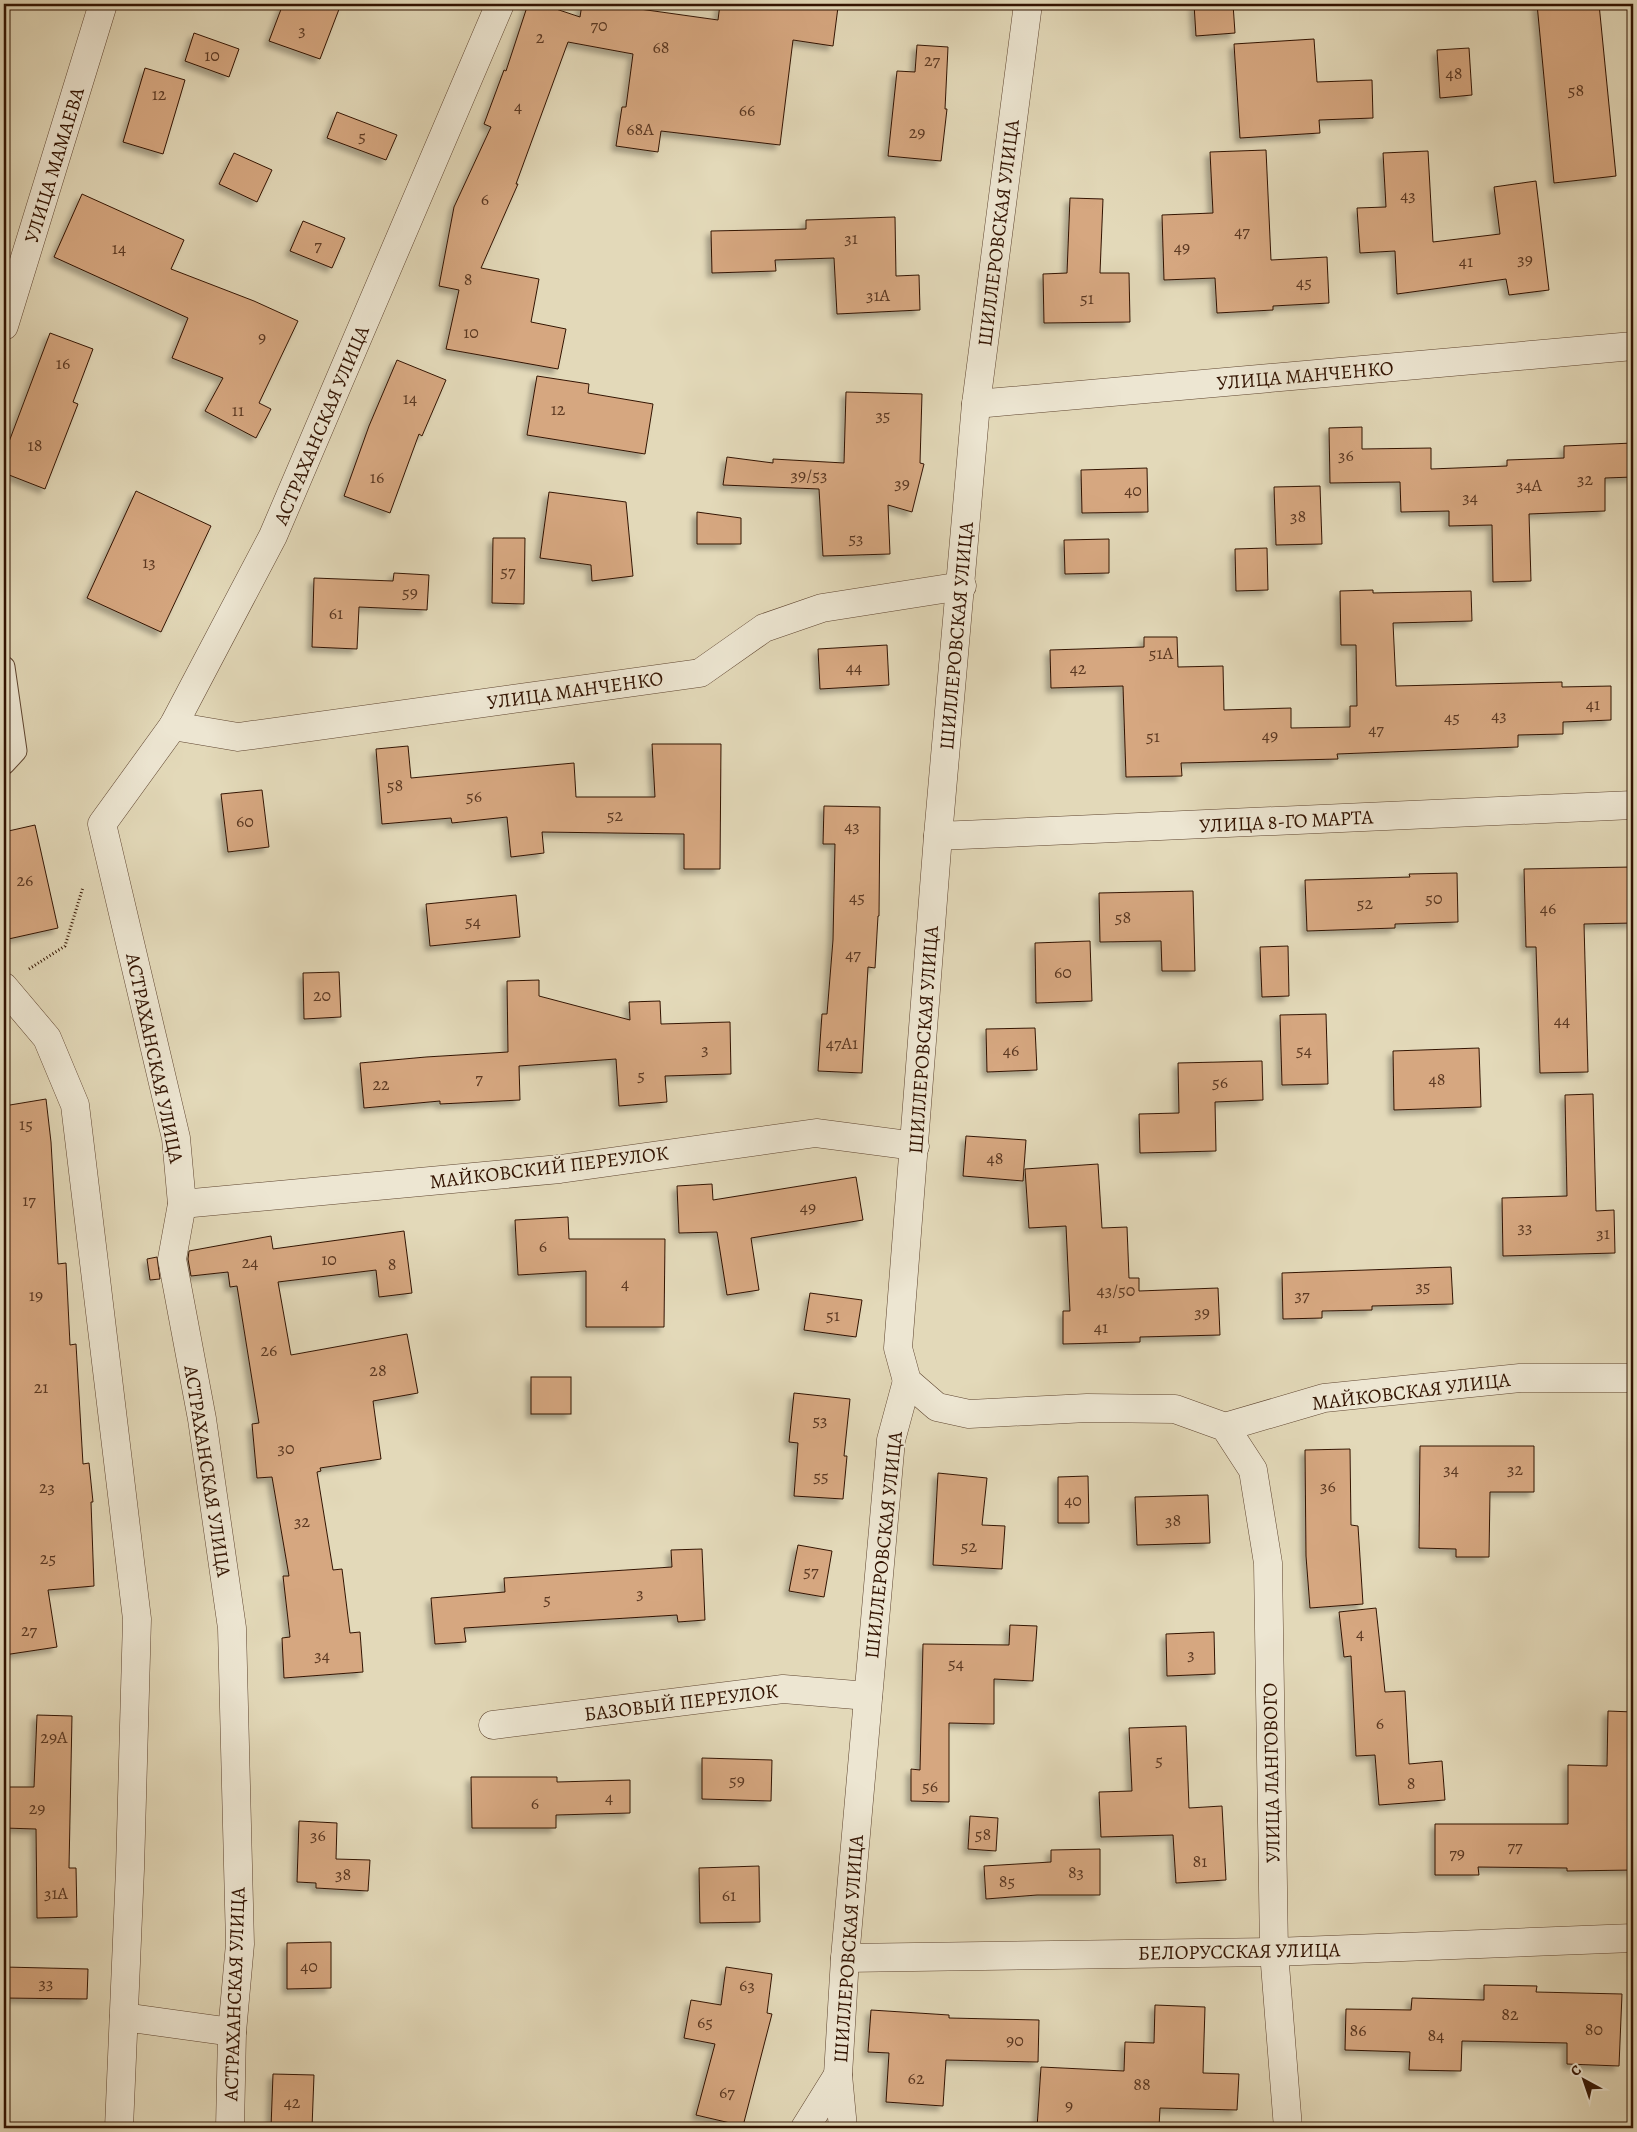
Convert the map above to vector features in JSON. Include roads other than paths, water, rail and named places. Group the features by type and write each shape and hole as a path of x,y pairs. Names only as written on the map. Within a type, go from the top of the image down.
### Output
{"street":[{"name":"УЛИЦА МАМАЕВА","path":"4,326 103,4"},
{"name":"АСТРАХАНСКАЯ УЛИЦА","path":"230,2128 232,2032 240,1944 232,1628 202,1420 172,1259 182,1204 176,1138 102,824 173,726 274,536 500,4"},
{"name":"ШИЛЛЕРОВСКАЯ УЛИЦА","path":"842,2128 838,2075 845,1958 891,1440 907,1381 898,1348 938,836 962,586 976,404 1028,4"},
{"name":"УЛИЦА МАНЧЕНКО","path":"976,404 1633,346"},
{"name":"УЛИЦА МАНЧЕНКО","path":"173,726 238,737 700,673 764,628 822,608 962,586"},
{"name":"УЛИЦА 8-ГО МАРТА","path":"938,836 1633,805"},
{"path":"4,987 47,1038 75,1105 137,1619 130,1870 119,2128"},
{"name":"МАЙКОВСКИЙ ПЕРЕУЛОК","path":"182,1204 560,1169 816,1133 915,1146"},
{"name":"МАЙКОВСКАЯ УЛИЦА","path":"1225,1427 1324,1398 1520,1378 1633,1378"},
{"path":"907,1381 937,1407 969,1414 1087,1408 1175,1408 1225,1427"},
{"name":"УЛИЦА ЛАНГОВОГО","path":"1225,1427 1253,1470 1268,1562 1274,1952 1288,2128"},
{"name":"БАЗОВЫЙ ПЕРЕУЛОК","path":"493,1725 783,1689 868,1696"},
{"name":"БЕЛОРУССКАЯ УЛИЦА","path":"845,1958 1274,1952 1633,1938"},
{"path":"124,2017 232,2032"},
{"name":"ШИЛЛЕРОВСКАЯ УЛИЦА","path":"805,2128 838,2075"}],"lane":[{"path":"4,667 16,751 4,764"}]}
